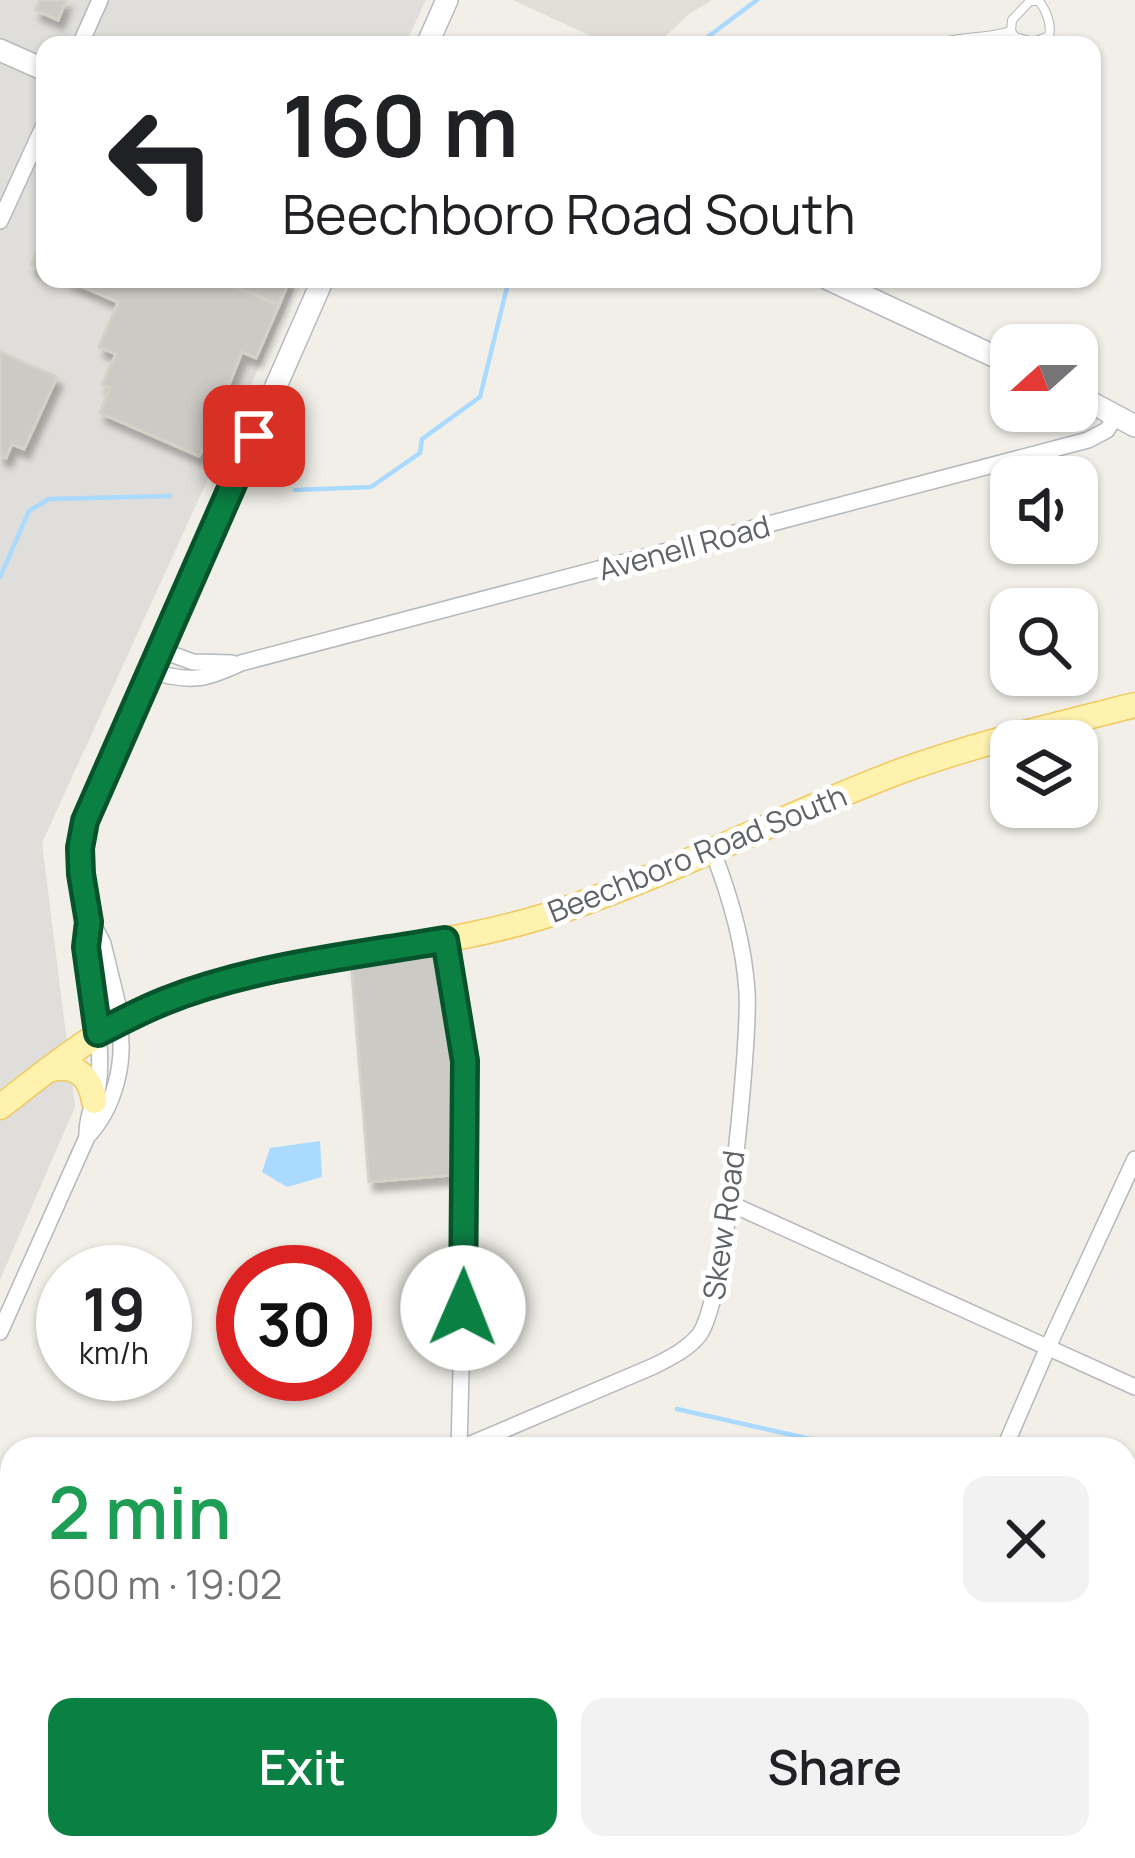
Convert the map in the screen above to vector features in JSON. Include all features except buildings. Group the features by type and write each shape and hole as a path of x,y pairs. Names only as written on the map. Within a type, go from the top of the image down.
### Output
{"main road":[{"name":"Beechboro Road South","path":"0,1107 109,1028 165,1000 273,970 517,924 568,908 920,765 1135,705"},
{"path":"48,1070 58,1066 77,1070 86,1077 94,1101"}],"street":[{"path":"84,36 100,0"},
{"path":"431,36 447,0"},
{"path":"0,50 36,66"},
{"path":"0,221 36,143"},
{"path":"0,1332 118,1079 121,1058 86,947 89,922 80,848 85,821 318,288"},
{"path":"848,288 990,354"},
{"path":"1098,406 1125,421"},
{"name":"Avenell Road","path":"155,661 177,679 212,676 241,663 1088,440 1125,421"},
{"name":"Skew Road","path":"487,1437 680,1352 700,1334 711,1311 729,1203 748,1029 747,987 736,924 712,850"},
{"path":"445,940 465,1061 459,1437"},
{"path":"88,1137 87,1122 109,1028"},
{"path":"1009,1437 1135,1159"},
{"path":"729,1203 1135,1387"}],"lane":[{"path":"1014,36 1012,20 1030,1 1039,1 1049,36"},
{"path":"981,36 1011,32"}],"shaded area":[{"path":"0,0 426,0 409,36 36,36 36,288 295,288 42,843 75,1107 0,1280"},
{"path":"513,0 712,0 666,36 591,36"}],"water":[{"path":"320,1141 322,1177 287,1187 262,1172 270,1148"}],"waterway":[{"path":"709,36 757,0"},
{"path":"295,490 371,487 420,453 422,439 480,397 507,288"},
{"path":"0,577 29,511 49,499 170,496"},
{"path":"677,1409 801,1437"}],"route":[{"path":"254,436 81,835 89,922 86,947 98,1033 196,990 273,970 445,940 465,1061 463,1308"}]}
